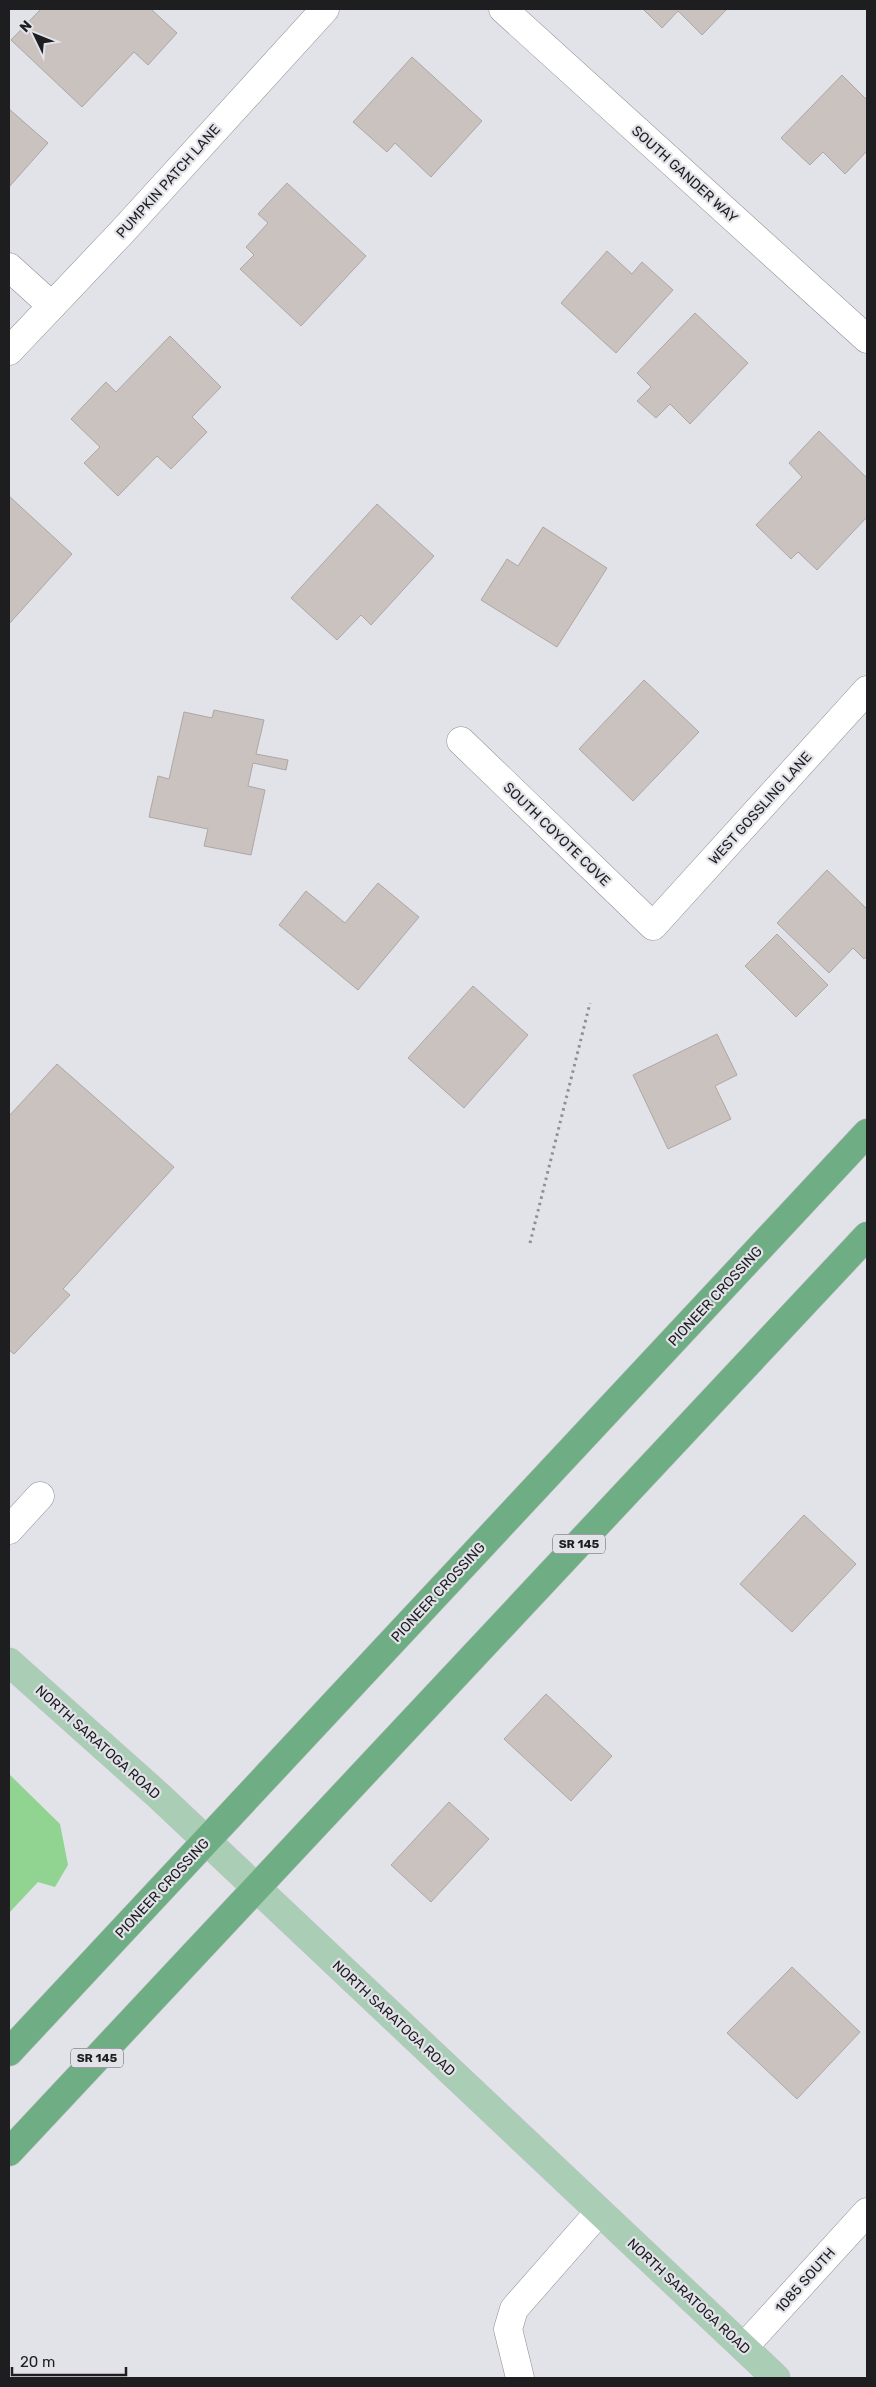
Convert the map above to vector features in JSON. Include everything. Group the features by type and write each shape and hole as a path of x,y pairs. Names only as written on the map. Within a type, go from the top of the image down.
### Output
{"highway":[{"name":"PIONEER CROSSING","path":"9,2052 867,1133"},
{"name":"SR 145","path":"9,2152 867,1236"}],"main road":[{"name":"NORTH SARATOGA ROAD","path":"9,1662 206,1841 776,2378"}],"street":[{"name":"PUMPKIN PATCH LANE","path":"9,351 122,232 325,9"},
{"name":"SOUTH GANDER WAY","path":"503,9 867,339"},
{"path":"9,267 52,306"},
{"name":"WEST GOSSLING LANE","path":"654,926 867,690"},
{"name":"SOUTH COYOTE COVE","path":"461,741 654,926"},
{"path":"9,1530 40,1496"},
{"path":"520,2378 508,2329 514,2310 600,2212"},
{"name":"1085 SOUTH","path":"744,2347 867,2212"}],"path":[{"path":"530,1243 590,1003"}],"green space":[{"path":"9,1774 60,1824 68,1865 55,1887 38,1882 9,1913"}],"building":[{"path":"41,9 151,9 177,33 148,65 134,52 82,107 11,40"},
{"path":"643,9 727,9 702,35 678,11 662,28"},
{"path":"412,57 482,121 431,177 395,143 387,152 353,122"},
{"path":"842,75 867,100 867,151 845,174 823,152 810,165 781,138"},
{"path":"9,109 48,143 9,187"},
{"path":"287,183 366,256 301,326 240,269 254,255 246,247 268,223 258,214"},
{"path":"607,251 632,274 642,262 673,290 616,353 561,303"},
{"path":"695,313 748,363 690,424 670,404 656,418 637,401 651,387 637,373"},
{"path":"170,336 221,387 192,417 207,432 171,469 157,456 118,496 84,463 100,447 71,419 106,382 116,392"},
{"path":"819,431 867,478 867,517 817,570 798,552 791,559 756,525 802,477 789,463"},
{"path":"9,496 72,554 9,624"},
{"path":"377,504 434,556 371,625 361,615 337,640 291,598"},
{"path":"543,527 607,568 557,647 481,600 507,559 518,566"},
{"path":"644,680 699,732 633,801 579,749"},
{"path":"214,710 264,720 256,754 288,760 286,770 253,763 248,786 265,790 251,855 204,846 208,829 149,817 158,776 169,779 184,712 212,718"},
{"path":"827,870 867,909 867,956 864,959 853,948 829,973 777,923"},
{"path":"378,883 419,917 358,990 279,925 306,891 345,923"},
{"path":"777,934 828,985 796,1017 745,966"},
{"path":"473,986 528,1035 464,1108 408,1058"},
{"path":"717,1034 737,1075 715,1086 731,1119 668,1149 633,1075"},
{"path":"57,1064 174,1167 63,1289 70,1295 14,1354 9,1350 9,1116"},
{"path":"804,1515 856,1564 792,1632 740,1584"},
{"path":"546,1694 612,1756 571,1801 504,1739"},
{"path":"449,1802 489,1839 431,1902 391,1865"},
{"path":"792,1967 860,2032 797,2099 727,2033"}]}
